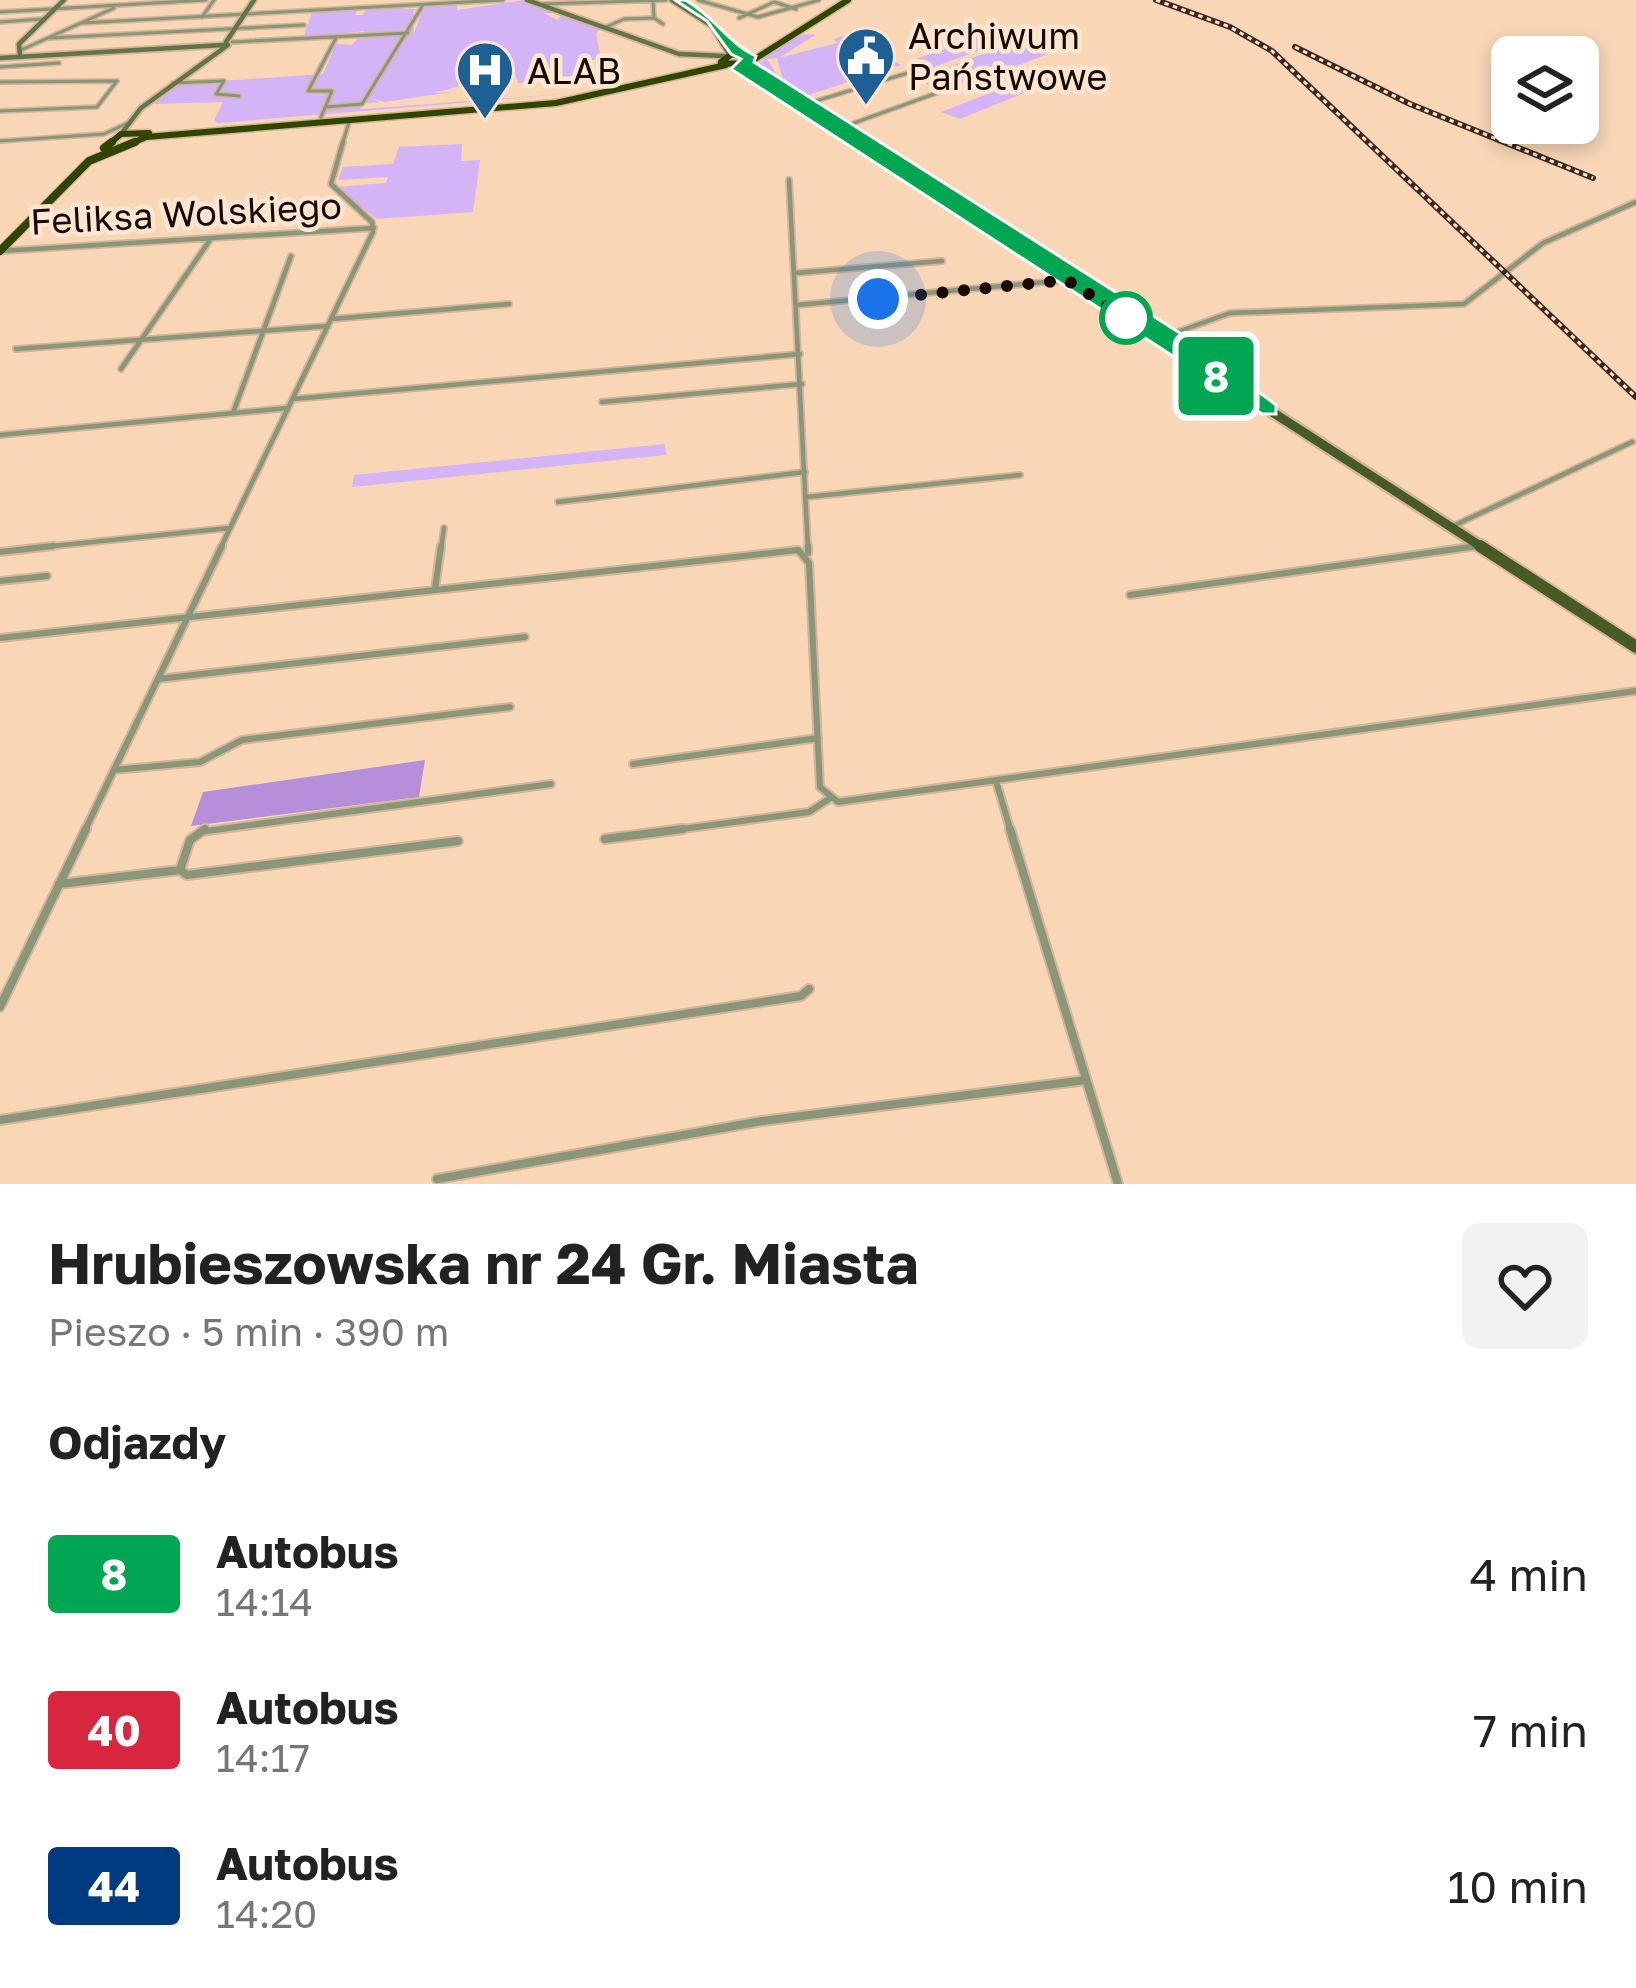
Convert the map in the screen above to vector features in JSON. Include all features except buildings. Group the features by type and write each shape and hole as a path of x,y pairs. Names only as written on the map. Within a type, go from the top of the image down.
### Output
{"highway":[{"path":"139,135 585,98 734,59 844,0"},
{"path":"45,204 76,166 119,140 351,117"},
{"path":"86,165 172,133"},
{"path":"1,251 86,165 119,140"}],"main road":[{"path":"734,59 843,127 1067,280 1167,338"},
{"path":"734,59 1636,647"}],"street":[{"path":"20,54 19,44 64,0"},
{"path":"3,58 129,0"},
{"path":"181,18 193,0"},
{"path":"0,12 206,0"},
{"path":"202,17 214,0"},
{"path":"344,9 348,0"},
{"path":"82,23 503,0"},
{"path":"527,0 681,55 734,59"},
{"path":"653,0 654,18"},
{"path":"538,4 672,0 704,14 734,59"},
{"path":"672,0 710,24 734,59"},
{"path":"698,0 740,18 767,19 817,0"},
{"path":"624,1 624,19"},
{"path":"230,40 251,2"},
{"path":"740,18 775,2 799,10"},
{"path":"326,107 362,104 423,4"},
{"path":"704,14 716,10"},
{"path":"604,28 624,19 654,18 663,24"},
{"path":"0,22 44,20"},
{"path":"119,140 130,122 211,49 230,40 304,25"},
{"path":"50,38 248,42 408,33"},
{"path":"321,117 332,91 309,91 336,38"},
{"path":"20,54 211,49"},
{"path":"52,55 66,74"},
{"path":"0,68 59,63"},
{"path":"806,104 910,72 945,90 843,127"},
{"path":"0,82 66,74 117,81 97,107 0,111"},
{"path":"173,83 224,81 216,94 239,96"},
{"path":"0,1006 374,228 332,186 351,117"},
{"path":"130,122 139,135"},
{"path":"0,141 104,134 130,122"},
{"path":"789,180 820,787 829,799 842,802 1636,691"},
{"path":"1167,338 1230,313 1464,304 1543,243 1636,202"},
{"name":"Feliksa Wolskiego","path":"1,251 374,228"},
{"path":"121,369 210,240"},
{"path":"233,413 291,256"},
{"path":"796,273 942,261"},
{"path":"798,305 1067,280"},
{"path":"16,349 264,331 509,304"},
{"path":"0,435 800,353"},
{"path":"602,403 802,384"},
{"path":"1451,527 1632,442"},
{"path":"559,502 805,472"},
{"path":"807,497 1020,475"},
{"path":"0,552 231,528"},
{"path":"435,590 444,528"},
{"path":"1130,595 1480,546"},
{"path":"0,638 788,550 807,556"},
{"path":"0,581 47,576"},
{"path":"158,679 525,637"},
{"path":"114,770 200,762 242,740 510,707"},
{"path":"633,764 818,738"},
{"path":"996,781 1118,1184"},
{"path":"180,870 190,840 203,830 551,784"},
{"path":"605,839 809,812 829,799"},
{"path":"59,884 180,870 187,875 458,841"},
{"path":"0,1120 801,996 809,989"},
{"path":"437,1179 762,1121 1086,1080"}],"shaded area":[{"path":"524,0 559,13 544,13 557,20 563,14 600,28 596,34 601,58 581,63 588,70 602,68 559,80 518,83 515,74 433,93 452,92 385,102 369,98 380,102 359,104 362,109 578,93 219,123 214,121 223,102 155,104 157,99 150,104 174,85 178,84 323,74 336,44 352,45 364,31 303,38 312,13 357,10 355,15 362,15 366,10 420,6 401,9 419,9 413,11 414,33 424,6 482,2 457,5 457,10"},
{"path":"865,29 886,42 871,48 901,65 802,97 808,103 786,90 777,58 767,59 782,83 756,68 790,39 815,35 779,58 837,43 834,39"},
{"path":"1001,29 1018,36 934,67 940,70 1018,41 1048,54 967,85 916,59"},
{"path":"1060,66 1073,73 960,119 941,112"},
{"path":"462,144 461,161 480,160 473,212 377,219 336,187 386,183 388,177 338,180 343,167 393,164 399,147"},
{"path":"665,444 666,455 352,487 354,475"},
{"path":"425,760 419,797 191,826 203,792"}],"railway":[{"path":"1156,0 1230,27 1272,51 1636,397"},
{"path":"1295,47 1410,104 1593,178"}],"bus line":[{"name":"8","path":"681,0 711,19 735,51 752,59 736,67 1269,410 1177,339 750,65"}],"place":[{"name":"Archiwum Państwowe","path":"866,107"},
{"name":"ALAB","path":"485,121"}],"route":[{"path":"878,299 1067,280 1134,323 1126,318"}]}
